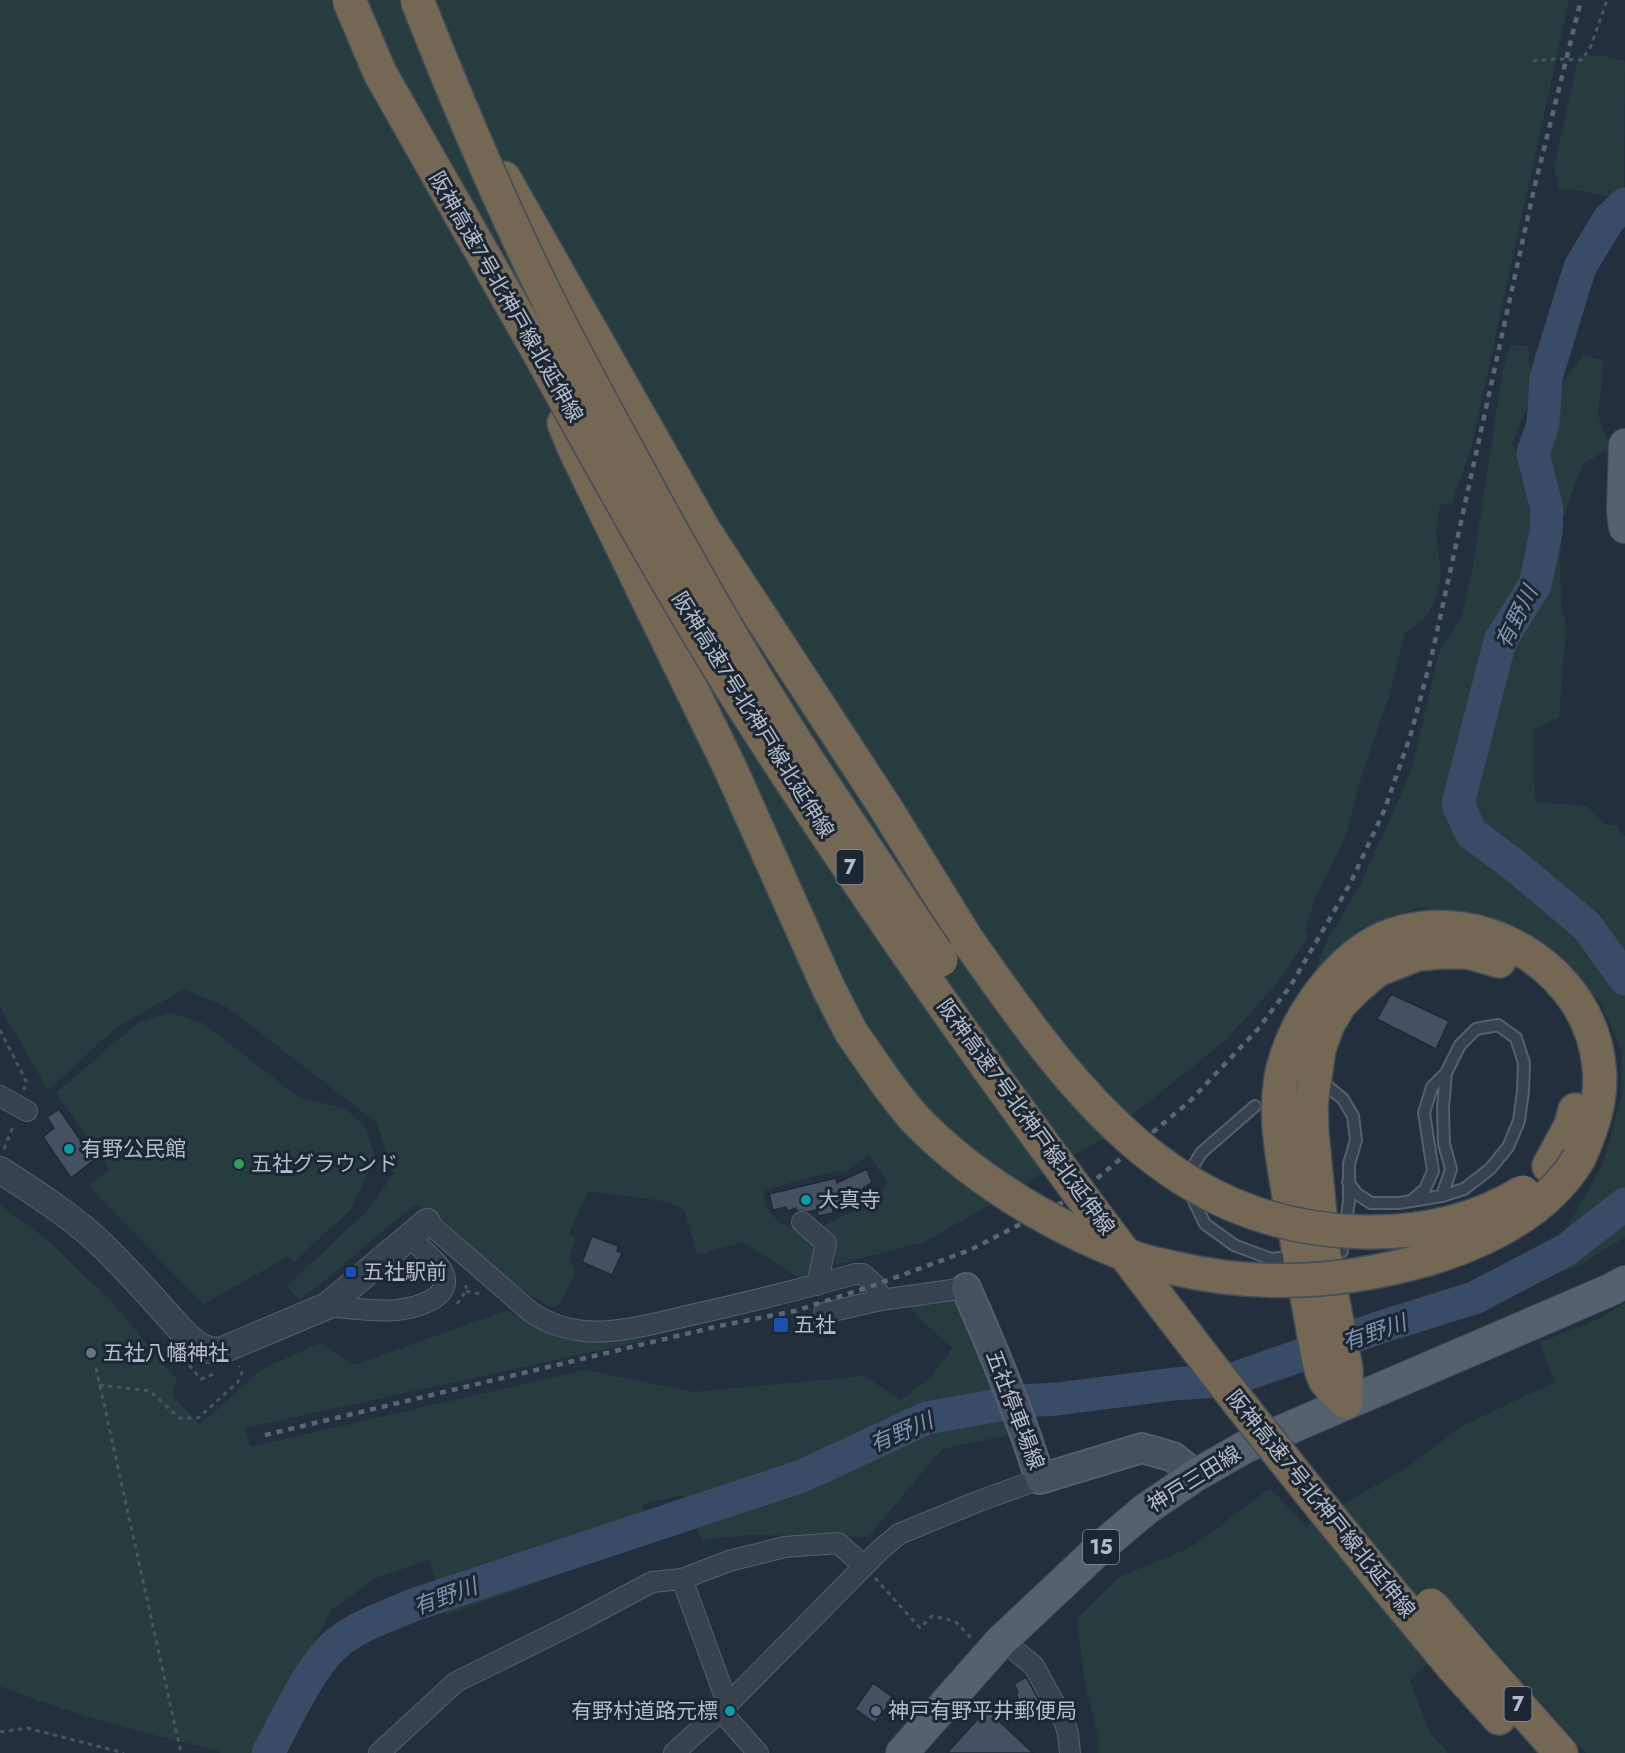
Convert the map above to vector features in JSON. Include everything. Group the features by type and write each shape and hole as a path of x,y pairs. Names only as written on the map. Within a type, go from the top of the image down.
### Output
{"highway":[{"name":"阪神高速７号北神戸線北延伸線","path":"350,0 380,74 646,545 740,700 885,919 994,1075 1149,1285 1282,1458 1463,1661"},
{"name":"阪神高速７号北神戸線北延伸線","path":"417,0 453,88 550,305 591,384 730,634 834,802 1007,1059 1108,1203 1342,1501 1463,1661"},
{"path":"453,88 704,530 887,810 966,938 1023,1019 1071,1080 1110,1122 1154,1160 1203,1192 1247,1211 1316,1229 1390,1233 1461,1221 1509,1201 1524,1192 1537,1180 1558,1151 1571,1125 1577,1104 1578,1083 1571,1041 1557,1012 1537,985 1508,954"},
{"path":"528,333 575,450 726,759 801,929 851,1032 916,1120 964,1164 1010,1196 1097,1243 1139,1260 1198,1274 1288,1282 1340,1278 1404,1265 1446,1253 1502,1229 1545,1201 1570,1174 1579,1158 1593,1124 1600,1068 1593,1033 1573,995 1554,973 1526,951 1508,954 1468,952 1418,954 1377,970 1340,1004 1328,1024 1319,1049 1313,1078 1311,1105 1312,1255 1318,1291 1334,1373 1346,1402"},
{"name":"7","path":"1463,1661 1531,1753"},
{"name":"7","path":"1463,1661 1562,1753"}],"main road":[{"path":"1625,445 1623,511 1625,527"},
{"name":"神戸三田線","path":"902,1753 993,1650 1110,1539 1146,1509 1196,1475 1245,1447 1625,1282"},
{"name":"五社停車場線","path":"966,1288 1025,1430 1040,1479 1142,1448 1173,1457 1196,1475"}],"street":[{"path":"0,1096 27,1111"},
{"path":"0,1170 66,1216 101,1244 186,1335 208,1351 220,1351 327,1306 419,1230"},
{"path":"802,1222 826,1243 817,1285"},
{"path":"327,1306 396,1310 427,1302 439,1295 446,1280 419,1230"},
{"path":"419,1230 532,1313 545,1321 571,1329 604,1331 661,1322 863,1274 875,1285 881,1300"},
{"path":"824,1313 881,1300 966,1288"},
{"path":"674,1753 725,1707 864,1566 899,1534 1040,1479"},
{"path":"379,1753 456,1682 652,1582 682,1579 729,1561 785,1547 816,1544 838,1543 864,1566"},
{"path":"682,1579 724,1697 725,1707 758,1753"},
{"path":"993,1650 1011,1647 1034,1666 1065,1723 1070,1753"}],"lane":[{"path":"1348,1182 1357,1194 1371,1203 1410,1201 1442,1196 1464,1189 1490,1169 1508,1147 1519,1120 1524,1063 1516,1038 1498,1025 1476,1029 1460,1045 1446,1073 1432,1088 1424,1113 1433,1171 1425,1189 1410,1201"},
{"path":"1442,1196 1451,1169 1444,1144 1443,1108 1446,1073"},
{"path":"1255,1106 1200,1153 1192,1168 1193,1199 1205,1224 1234,1245 1271,1260 1342,1251 1349,1201 1349,1164 1356,1140 1353,1116 1343,1099 1326,1085"}],"path":[{"path":"1533,61 1582,60 1591,46 1607,0"},
{"path":"456,1305 466,1291 466,1285"},
{"path":"466,1291 479,1294"},
{"path":"186,1362 201,1379 220,1371"},
{"path":"99,1385 150,1391 179,1418 198,1418 238,1382 242,1373 238,1364"},
{"path":"96,1368 181,1753"},
{"path":"864,1566 920,1628 932,1616 955,1621 993,1650"},
{"path":"0,1732 27,1728 123,1753"}],"green space":[{"path":"0,0 1569,0 1472,444 1452,503 1440,505 1436,534 1441,575 1437,595 1427,616 1405,633 1390,693 1360,781 1345,838 1313,904 1305,932 1309,936 1279,981 1227,1039 1102,1139 925,1242 835,1265 834,1244 821,1227 860,1208 888,1184 869,1155 845,1172 835,1171 763,1190 768,1210 780,1223 801,1230 817,1245 813,1274 798,1277 742,1242 697,1255 685,1211 670,1202 589,1191 569,1233 576,1238 569,1259 575,1272 556,1307 550,1307 509,1281 433,1211 415,1205 299,1300 287,1286 370,1208 393,1174 377,1123 227,1007 184,989 116,1028 48,1090 0,1007"},
{"path":"1579,55 1603,56 1625,61 1624,200 1583,191 1559,189 1554,167"},
{"path":"1510,345 1528,346 1532,398 1512,443 1534,488 1541,514 1555,509 1539,456 1537,429 1539,416 1545,404 1583,355 1604,361 1598,415 1610,447 1582,465 1562,520 1561,605 1566,625 1559,717 1534,730 1533,772 1536,802 1587,806 1604,824 1616,825 1625,837 1625,1237 1575,1268 1538,1279 1603,1164 1621,1098 1622,1052 1600,1001 1523,933 1422,907 1359,929 1321,967 1316,969 1327,941 1359,887 1411,772 1439,652 1462,616 1472,572 1502,375"},
{"name":"五社グラウンド","path":"169,1013 203,1023 298,1097 346,1109 365,1126 375,1158 350,1210 294,1262 289,1256 203,1304 88,1185 110,1170 56,1093 139,1022"},
{"path":"0,1205 45,1238 111,1301 177,1380 172,1396 200,1425 262,1369 321,1343 354,1365 508,1310 565,1340 647,1340 245,1428 250,1447 585,1370 693,1392 864,1376 901,1400 931,1377 953,1348 909,1307 958,1296 1010,1435 942,1449 868,1537 749,1535 702,1540 684,1495 644,1504 640,1542 523,1588 446,1615 429,1560 376,1578 331,1610 298,1678 298,1721 280,1753 220,1753 220,1751 81,1714 0,1686"},
{"path":"1625,1303 1625,1753 1586,1753 1471,1623 1410,1680 1429,1731 1448,1753 1098,1753 1099,1738 1085,1683 1077,1619 1121,1576 1192,1547 1270,1488 1306,1526 1411,1465 1460,1427 1555,1382 1539,1343 1598,1319"}],"building":[{"path":"1391,994 1449,1021 1436,1049 1377,1019"},
{"name":"有野公民館","path":"59,1109 94,1160 71,1178 43,1137 54,1128 47,1117"},
{"name":"大真寺","path":"867,1169 872,1183 863,1188 866,1195 833,1208 833,1213 818,1216 817,1210 797,1211 796,1208 788,1211 786,1207 773,1210 769,1194 836,1178 837,1183"},
{"path":"592,1236 618,1246 617,1251 622,1253 612,1275 582,1262"},
{"path":"812,1312 816,1322 827,1325 828,1328 803,1333 800,1315"},
{"path":"1026,1677 1043,1709 1025,1713 1014,1684"},
{"path":"873,1683 894,1698 875,1723 855,1709"},
{"path":"986,1710 996,1718 1033,1753 947,1753"}],"waterway":[{"name":"有野川","path":"1625,204 1609,219 1580,267 1546,377 1543,424 1533,453 1547,509 1546,533 1535,585 1500,641 1458,804 1471,833 1514,865 1587,926 1625,979"},
{"name":"有野川","path":"268,1753 290,1710 327,1653 355,1631 416,1604 802,1476 927,1418 1021,1401 1230,1380 1384,1326 1474,1298 1566,1250 1625,1204"}],"railway":[{"path":"265,1435 719,1326 795,1311 970,1250 1077,1195 1189,1102 1258,1029 1291,985 1350,884 1384,811 1410,737 1431,659 1534,189 1581,0"}],"place":[{"name":"有野公民館","path":"69,1149"},
{"name":"五社グラウンド","path":"239,1164"},
{"name":"大真寺","path":"806,1200"},
{"name":"五社駅前","path":"351,1272"},
{"name":"五社","path":"781,1325"},
{"name":"五社八幡神社","path":"91,1353"},
{"name":"有野村道路元標","path":"730,1711"},
{"name":"神戸有野平井郵便局","path":"876,1711"}]}
